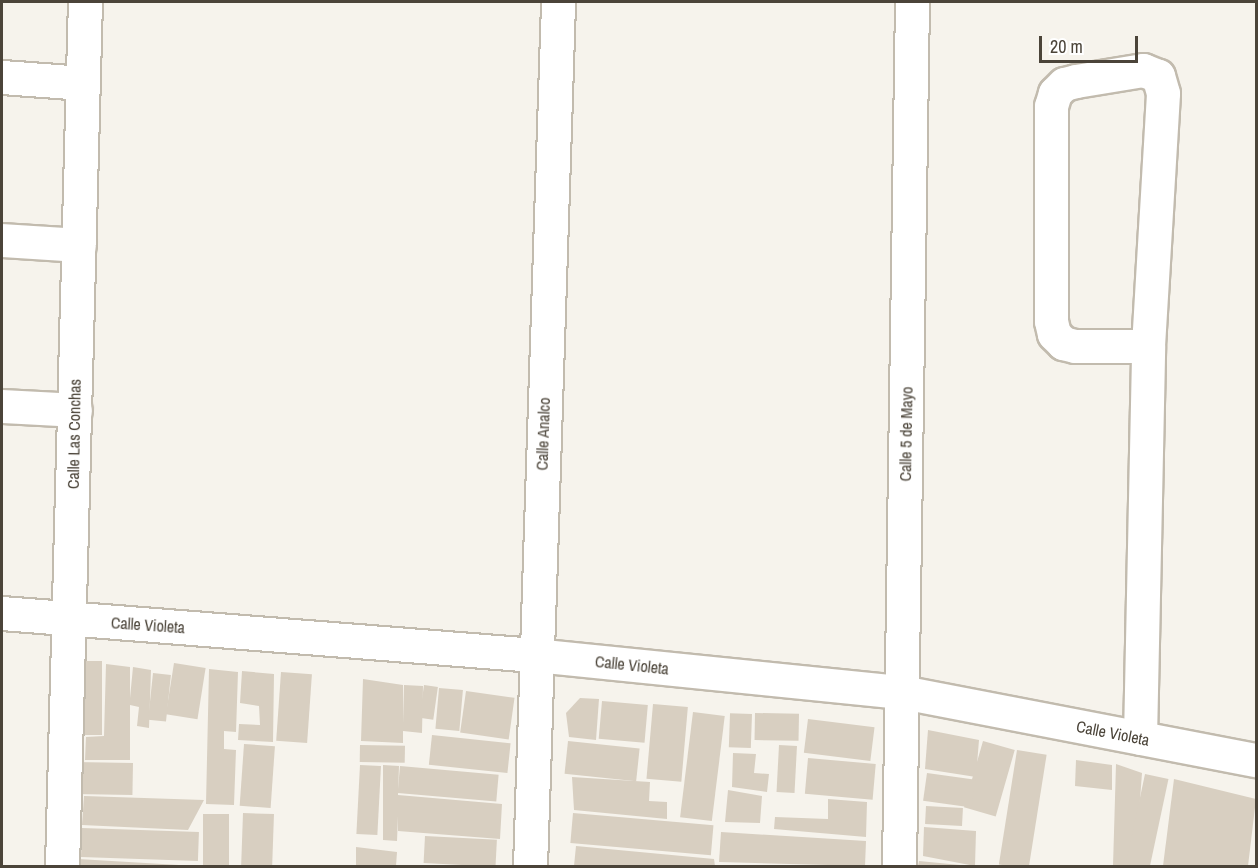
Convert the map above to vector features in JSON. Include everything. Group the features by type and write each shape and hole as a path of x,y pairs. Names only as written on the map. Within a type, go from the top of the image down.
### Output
{"street":[{"name":"Calle Las Conchas","path":"62,867 85,2"},
{"name":"Calle Analco","path":"530,867 534,655 558,2"},
{"name":"Calle 5 de Mayo","path":"898,867 912,2"},
{"path":"1140,738 1148,346 1163,93 1158,76 1143,70 1064,84 1055,93 1051,106 1051,321 1054,334 1075,346 1148,346"},
{"path":"2,77 83,83"},
{"path":"2,240 78,245"},
{"path":"2,406 75,410"},
{"name":"Calle Violeta","path":"2,613 534,655 902,692 1257,760"}],"building":[{"path":"74,661 102,661 102,735 74,735"},
{"path":"174,663 206,668 197,719 166,714"},
{"path":"106,664 130,667 130,698 133,667 151,670 149,728 137,726 139,707 130,705 130,760 85,760 86,737 104,736"},
{"path":"209,669 238,672 236,732 224,731 224,749 236,750 234,805 206,804"},
{"path":"242,671 274,674 273,742 238,740 239,724 260,725 259,706 240,703"},
{"path":"281,672 312,674 307,743 276,741"},
{"path":"153,673 171,675 166,722 148,720"},
{"path":"363,679 403,685 403,723 404,685 423,686 422,733 403,731 403,743 361,741"},
{"path":"424,685 438,687 433,720 419,718"},
{"path":"439,688 463,690 459,731 435,729"},
{"path":"466,691 515,698 509,739 460,733"},
{"path":"580,698 599,699 596,740 569,737 566,713"},
{"path":"602,701 648,705 645,743 599,739"},
{"path":"653,704 688,707 681,782 646,779"},
{"path":"693,712 725,716 712,821 680,817"},
{"path":"730,713 752,714 751,748 729,747"},
{"path":"755,713 799,714 799,741 755,740"},
{"path":"808,719 875,727 870,761 804,753"},
{"path":"928,730 979,740 976,777 925,769"},
{"path":"432,735 511,743 507,773 429,765"},
{"path":"568,741 640,749 636,781 565,774"},
{"path":"983,741 1015,750 996,816 964,807"},
{"path":"244,744 275,746 271,808 240,806"},
{"path":"360,745 405,746 405,763 360,762"},
{"path":"779,745 797,746 795,793 777,792"},
{"path":"1017,750 1047,755 1029,866 999,865"},
{"path":"733,753 756,754 754,773 769,774 767,792 732,787"},
{"path":"808,758 876,764 873,800 805,794"},
{"path":"1076,760 1112,765 1112,790 1075,786"},
{"path":"75,762 133,763 132,795 74,794"},
{"path":"1116,764 1142,773 1135,866 1113,866"},
{"path":"360,765 381,766 377,835 356,834"},
{"path":"383,765 399,766 398,795 502,804 500,839 398,831 398,816 397,841 383,840"},
{"path":"400,766 499,775 496,802 398,793"},
{"path":"927,773 976,780 972,808 923,801"},
{"path":"1145,774 1168,779 1150,866 1126,864"},
{"path":"572,777 650,782 649,801 667,802 667,819 574,810"},
{"path":"1174,779 1256,799 1248,866 1163,866"},
{"path":"728,790 762,796 760,823 725,822"},
{"path":"84,796 204,800 188,830 82,825"},
{"path":"828,799 867,802 866,837 774,829 775,817 828,819"},
{"path":"926,806 963,808 962,826 925,824"},
{"path":"243,813 274,814 272,866 241,866"},
{"path":"573,813 713,825 711,855 570,843"},
{"path":"203,814 229,814 229,866 203,866"},
{"path":"924,827 976,831 975,866 923,856"},
{"path":"82,828 199,832 198,861 81,857"},
{"path":"721,832 866,841 865,866 719,862"},
{"path":"425,836 497,840 496,866 424,863"},
{"path":"576,846 714,859 715,866 574,866"},
{"path":"356,847 397,852 396,866 356,866"},
{"path":"78,859 179,865 179,866 78,866"},
{"path":"919,861 960,865 960,866 918,866"}]}
